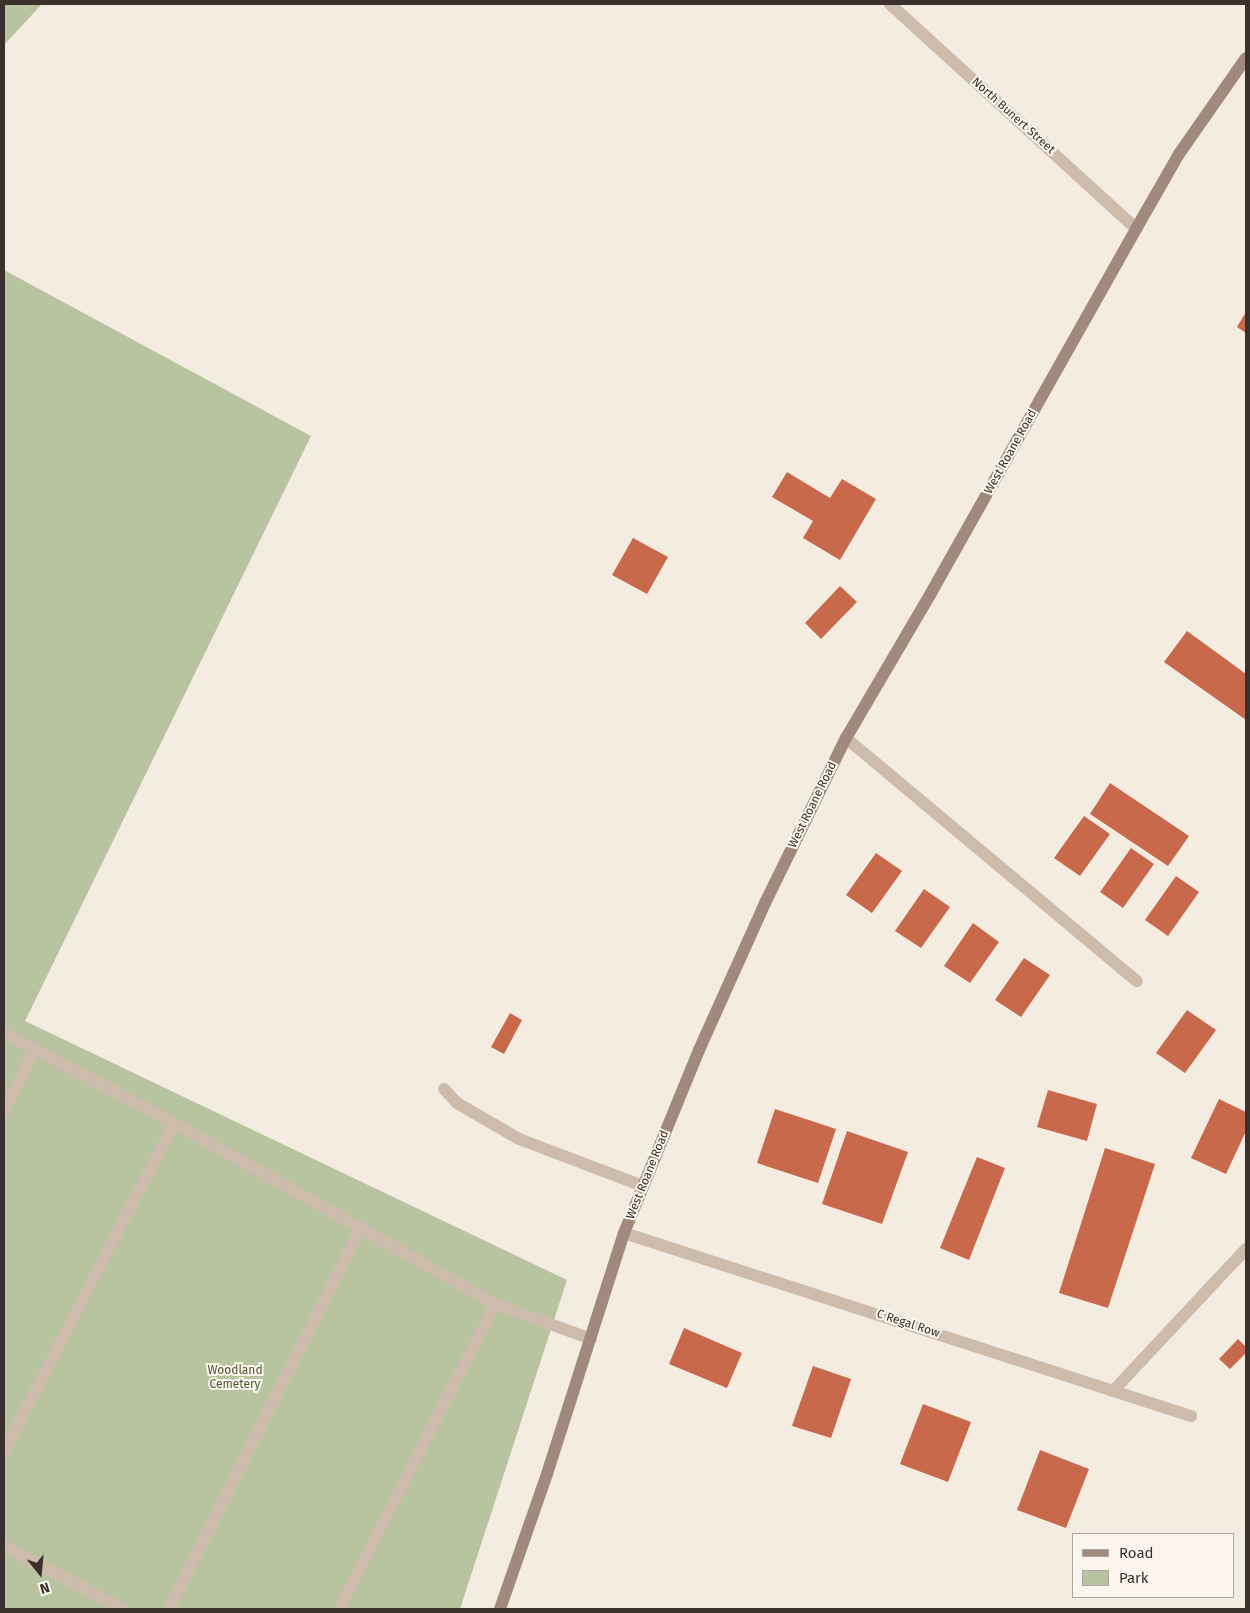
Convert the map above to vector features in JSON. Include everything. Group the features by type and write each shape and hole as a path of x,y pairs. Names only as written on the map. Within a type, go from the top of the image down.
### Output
{"street":[{"name":"North Bunert Street","path":"890,4 1136,229"},
{"name":"West Roane Road","path":"500,1609 591,1339 624,1232 699,1050 765,903 846,738 931,594 1179,154 1246,58"},
{"path":"846,738 1136,981"},
{"path":"4,1033 174,1123 361,1227 494,1304 591,1339"},
{"path":"4,1111 35,1049"},
{"path":"444,1089 457,1102 518,1139 643,1186"},
{"path":"4,1451 174,1123"},
{"path":"169,1609 361,1227"},
{"name":"C Regal Row","path":"624,1232 1191,1416"},
{"path":"1113,1391 1246,1249"},
{"path":"339,1609 494,1304"},
{"path":"4,1546 123,1609"}],"green space":[{"path":"4,4 42,4 4,45"},
{"name":"Woodland Cemetery","path":"4,270 311,436 25,1021 567,1280 460,1609 4,1609"}],"building":[{"path":"1246,312 1246,333 1237,327"},
{"path":"787,472 830,498 842,479 876,499 840,560 803,538 813,521 772,497"},
{"path":"633,538 668,557 647,594 612,575"},
{"path":"840,586 857,602 821,639 805,623"},
{"path":"1187,631 1246,674 1246,720 1164,662"},
{"path":"1110,783 1189,836 1168,866 1090,814"},
{"path":"1084,816 1110,834 1080,876 1054,858"},
{"path":"1131,848 1154,864 1123,908 1100,892"},
{"path":"876,853 902,871 872,913 846,895"},
{"path":"1176,876 1199,892 1168,936 1145,920"},
{"path":"924,889 950,907 921,948 895,931"},
{"path":"973,923 999,942 970,983 944,966"},
{"path":"1024,958 1050,975 1021,1017 995,1000"},
{"path":"1187,1010 1216,1030 1185,1073 1156,1053"},
{"path":"510,1013 522,1020 504,1054 491,1047"},
{"path":"1048,1090 1097,1104 1087,1141 1037,1127"},
{"path":"1219,1099 1246,1112 1246,1131 1226,1174 1191,1158"},
{"path":"775,1109 836,1129 818,1183 757,1163"},
{"path":"847,1131 908,1152 882,1224 822,1204"},
{"path":"1105,1148 1155,1164 1108,1308 1059,1293"},
{"path":"977,1157 1005,1168 969,1260 940,1248"},
{"path":"684,1328 742,1353 727,1388 669,1364"},
{"path":"1238,1339 1246,1347 1246,1353 1230,1369 1219,1359"},
{"path":"813,1366 851,1379 831,1438 792,1426"},
{"path":"923,1404 971,1422 948,1482 900,1464"},
{"path":"1040,1450 1089,1469 1066,1528 1017,1510"}]}
